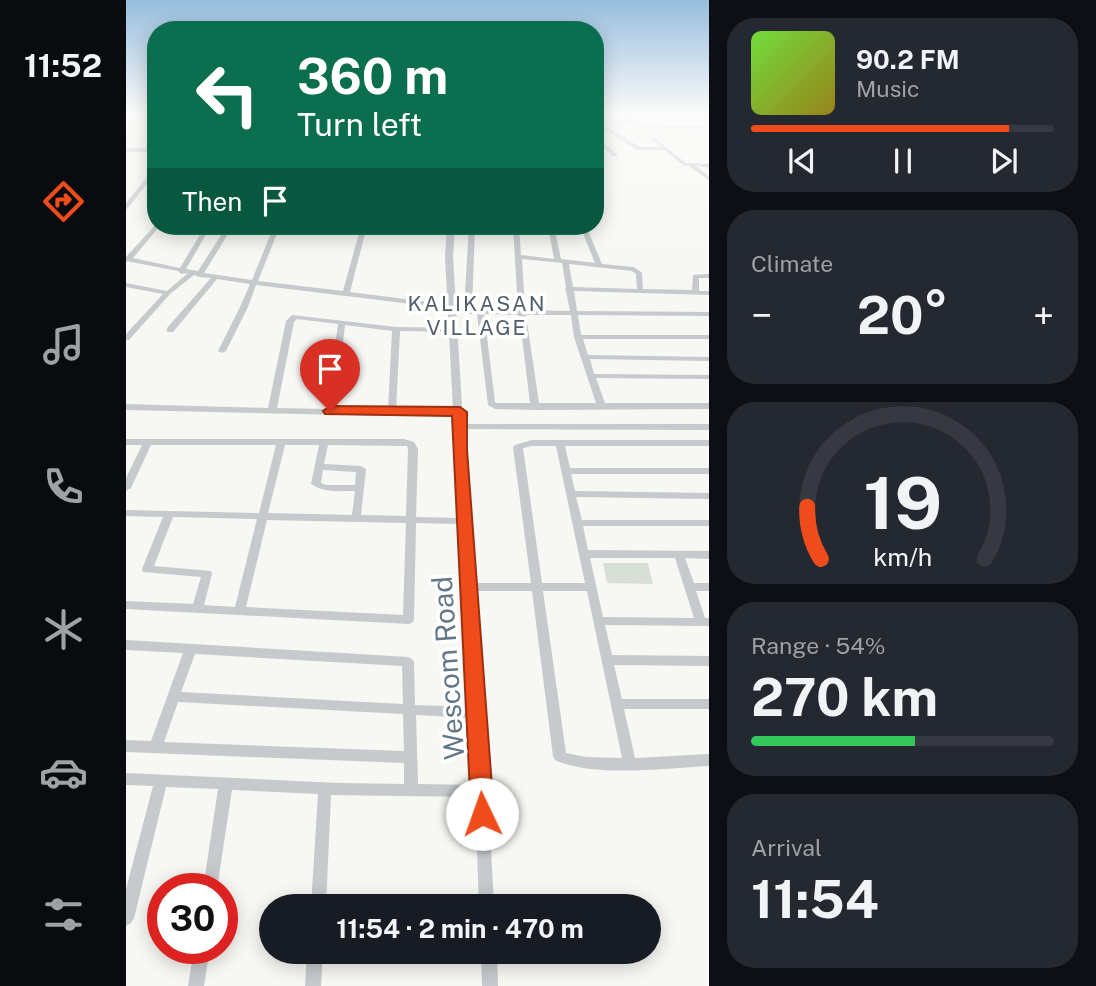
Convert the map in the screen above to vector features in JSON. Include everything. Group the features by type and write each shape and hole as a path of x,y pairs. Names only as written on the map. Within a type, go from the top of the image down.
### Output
{"street":[{"path":"679,160 693,166 709,166"},
{"path":"693,166 691,167 709,180"},
{"path":"126,207 147,180"},
{"path":"149,235 127,259 215,278 346,293 468,312 709,314"},
{"path":"181,272 203,235"},
{"path":"126,338 168,293 195,275 224,235"},
{"path":"222,351 273,235"},
{"path":"346,293 361,235"},
{"path":"450,235 453,330 460,412 458,427 709,428"},
{"path":"468,312 472,235"},
{"path":"517,235 522,312 535,407"},
{"path":"554,235 578,337 601,405"},
{"path":"587,235 599,265"},
{"path":"519,257 637,270 640,289"},
{"path":"696,292 695,276 709,276"},
{"path":"170,330 215,278"},
{"path":"128,287 168,293"},
{"path":"568,289 709,293"},
{"path":"480,312 492,405 709,407"},
{"path":"272,410 290,321 301,317 396,329 453,330"},
{"path":"330,411 342,322"},
{"path":"481,327 524,327"},
{"path":"392,413 396,329"},
{"path":"578,337 709,337"},
{"path":"586,357 709,359"},
{"path":"591,376 709,377"},
{"path":"126,407 202,406 392,413 460,412"},
{"name":"Wescom Road","path":"458,427 487,894"},
{"path":"126,442 404,442 411,444 413,449 413,521 408,620 126,604"},
{"path":"126,488 148,442"},
{"path":"239,611 281,443"},
{"path":"324,443 316,484 319,487 360,488"},
{"path":"709,443 533,443 518,447 560,756 570,762 630,764 709,760"},
{"path":"560,444 630,764"},
{"path":"320,467 361,469 356,519"},
{"path":"565,471 709,471"},
{"path":"571,494 709,496"},
{"path":"126,513 464,521"},
{"path":"169,515 147,569 207,574 197,609"},
{"path":"579,523 709,523"},
{"path":"585,554 709,555"},
{"path":"599,621 705,622 679,555"},
{"path":"469,586 591,587"},
{"path":"690,587 709,587"},
{"path":"126,645 408,662 411,791"},
{"path":"155,748 190,649"},
{"path":"607,660 709,661"},
{"path":"173,697 408,707 478,713"},
{"path":"616,704 709,704"},
{"path":"126,746 409,757"},
{"path":"126,779 411,791 481,791"},
{"path":"126,918 161,781"},
{"path":"213,873 226,784"},
{"path":"319,894 325,788"},
{"path":"196,986 199,964"},
{"path":"313,986 314,964"},
{"path":"489,964 490,986"}],"shaded area":[{"path":"603,563 648,563 653,584 607,583"}],"district":[{"name":"KALIKASAN VILLAGE","path":"477,316"}],"route":[{"path":"330,411 460,412 458,427 478,713 482,814"}]}
